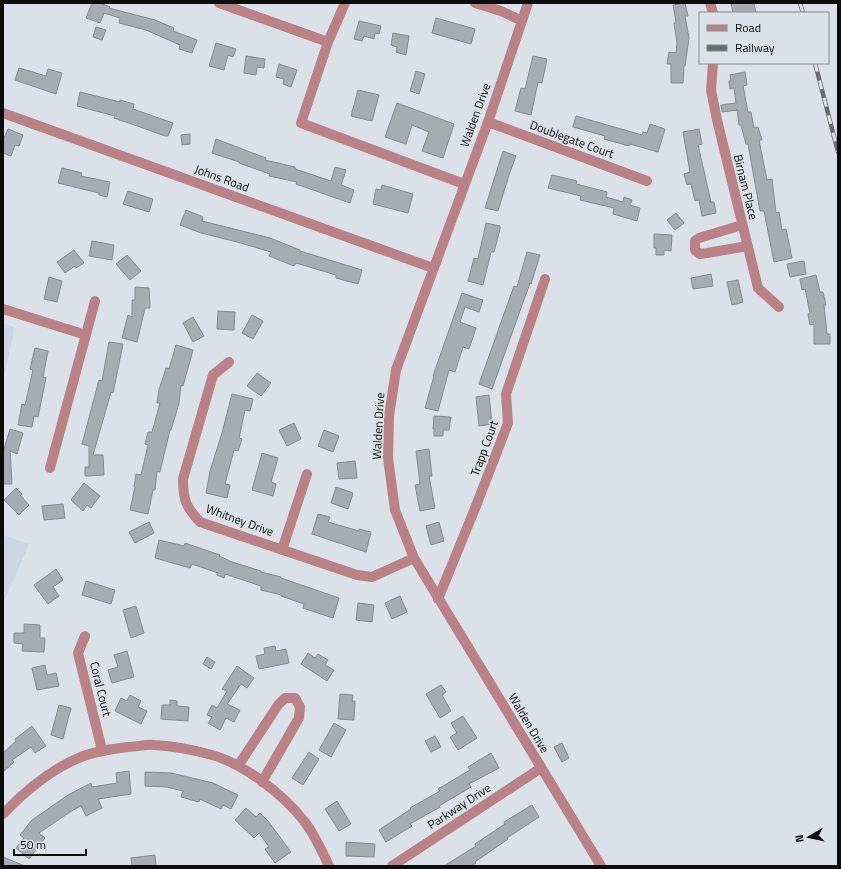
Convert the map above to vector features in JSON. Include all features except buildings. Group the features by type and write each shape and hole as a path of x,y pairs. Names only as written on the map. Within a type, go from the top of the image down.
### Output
{"street":[{"path":"219,3 238,6 328,42"},
{"path":"345,3 328,42 301,123 464,184"},
{"path":"476,3 501,11 522,21"},
{"name":"Walden Drive","path":"528,3 488,122 396,370 389,416 388,458 395,510 414,558 601,866"},
{"name":"Birnam Place","path":"713,64 711,90 717,120 758,288 779,307"},
{"name":"Johns Road","path":"3,113 433,268"},
{"name":"Doublegate Court","path":"488,122 647,181"},
{"path":"742,225 699,238 695,241 695,250 700,254 748,246"},
{"name":"Trapp Court","path":"438,599 508,423 506,394 545,279"},
{"path":"50,468 95,301"},
{"path":"3,309 86,335"},
{"name":"Whitney Drive","path":"229,362 213,375 183,479 183,493 189,509 200,522 357,575 372,577 414,558"},
{"path":"282,550 307,474"},
{"name":"Coral Court","path":"85,636 78,653 102,750"},
{"path":"238,766 278,705 285,698 295,698 300,707 299,718 262,782"},
{"path":"3,814 36,785 63,765 82,756 102,750 154,745 212,755 238,766 262,782 283,799 304,822 329,866"},
{"name":"Parkway Drive","path":"392,866 541,768"}],"shaded area":[{"path":"3,323 14,327 3,380"},
{"path":"3,535 29,544 3,604"}],"railway":[{"path":"800,3 803,12"},
{"path":"815,64 838,152"}]}
